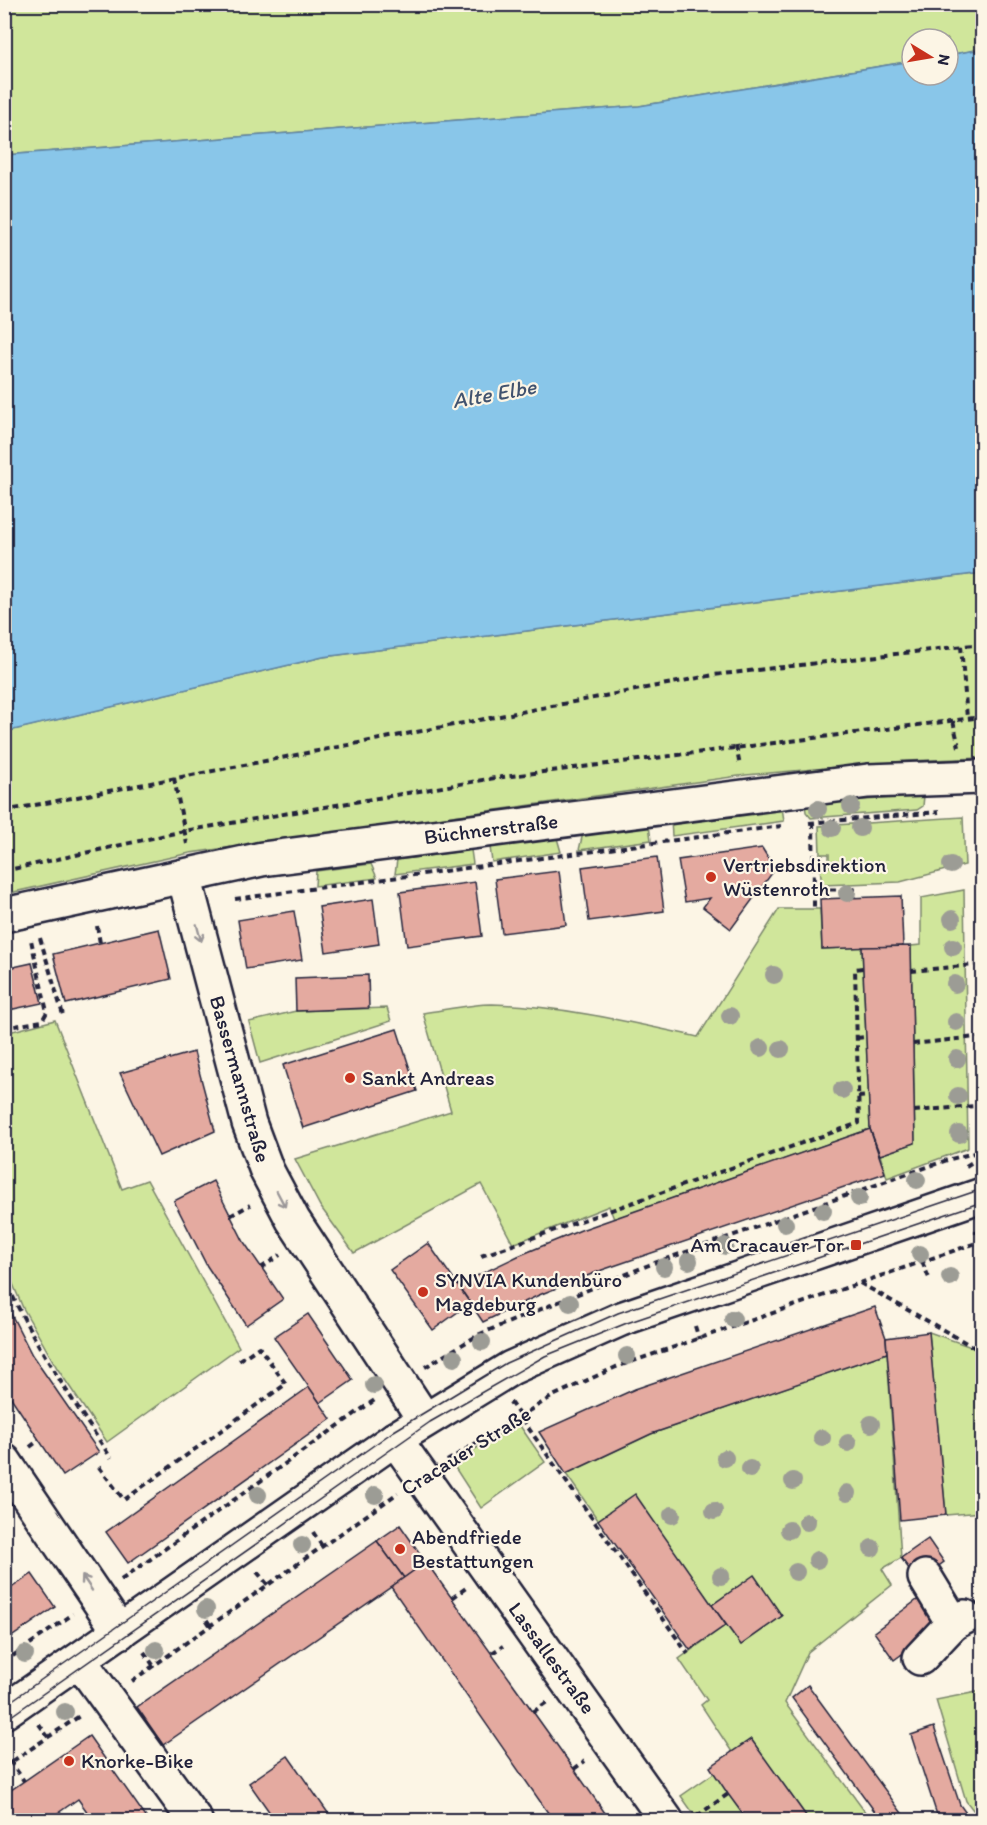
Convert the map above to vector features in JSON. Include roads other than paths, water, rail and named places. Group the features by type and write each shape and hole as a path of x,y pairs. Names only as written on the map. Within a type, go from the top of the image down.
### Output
{"street":[{"name":"Büchnerstraße","path":"21,911 188,890 262,859 867,781 982,777"},
{"name":"Bassermannstraße","path":"188,890 249,1123 267,1171 292,1220 424,1419"},
{"path":"4,1712 79,1660 132,1642 395,1439 424,1419 511,1368 611,1323 982,1195"},
{"name":"Lassallestraße","path":"395,1439 567,1678 679,1820"},
{"path":"4,1461 132,1642"},
{"path":"920,1658 959,1620 925,1577"},
{"path":"79,1660 195,1821"}],"water":[{"name":"Alte Elbe","path":"982,49 982,573 323,657 5,732 5,155 639,106 900,63 900,87 960,87 960,53"}],"tram line":[{"path":"4,1706 394,1431 506,1363 618,1313 982,1189"},
{"path":"4,1721 430,1422 545,1356 627,1323 982,1202"}],"place":[{"name":"Vertriebsdirektion Wüstenroth","path":"711,877"},
{"name":"Sankt Andreas","path":"350,1078"},
{"name":"Am Cracauer Tor","path":"856,1245"},
{"name":"SYNVIA Kundenbüro Magdeburg","path":"423,1292"},
{"name":"Abendfriede Bestattungen","path":"400,1549"},
{"name":"Knorke-Bike","path":"69,1761"}]}
